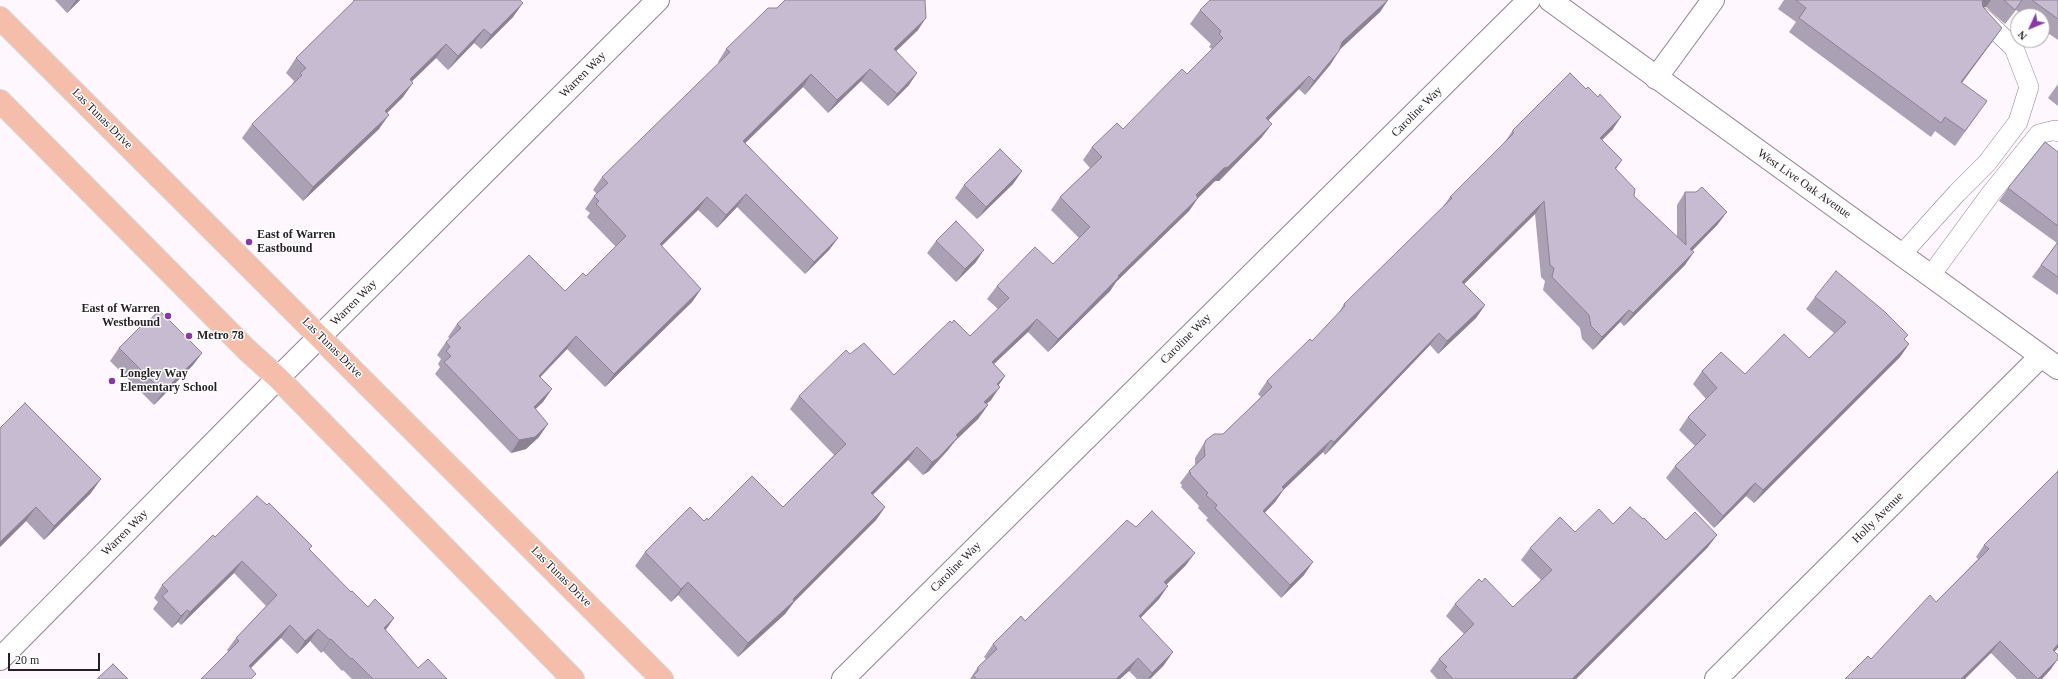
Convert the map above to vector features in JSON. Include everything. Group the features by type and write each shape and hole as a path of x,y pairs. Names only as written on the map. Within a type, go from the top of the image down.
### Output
{"main road":[{"name":"Las Tunas Drive","path":"0,18 662,679"},
{"path":"0,101 247,350 278,378 573,679"}],"street":[{"name":"Warren Way","path":"0,659 278,378 658,0"},
{"name":"Caroline Way","path":"843,679 1529,0"},
{"name":"West Live Oak Avenue","path":"1550,0 2050,362"},
{"path":"1656,78 1713,0"},
{"name":"Holly Avenue","path":"1716,679 2050,362"}],"lane":[{"path":"1902,254 1957,193 1987,163 2018,122 2029,87 2014,48 1983,18"},
{"path":"1931,275 1992,192 2039,134 2055,130 2058,132"}],"building":[{"path":"355,0 520,0 523,3 491,35 484,29 458,56 446,44 410,79 413,83 385,111 389,115 313,187 252,124 302,75 300,73 306,68 296,58"},
{"path":"785,0 925,0 926,18 894,49 917,73 897,94 870,69 837,100 811,74 743,141 838,238 814,262 746,194 726,215 707,197 660,244 701,289 614,374 576,336 539,376 552,389 534,407 548,424 535,437 519,440 444,362 451,356 446,351 450,347 446,342 461,328 457,324 529,255 565,291 583,273 586,276 626,236 596,204 599,201 594,196 608,183 602,177 730,52 726,49 768,8 777,8"},
{"path":"1210,0 1388,0 1342,42 1339,51 1314,81 1309,76 1266,118 1272,124 1228,167 1224,168 1196,195 1198,198 1118,276 1119,277 1058,339 1037,319 992,362 1005,376 997,384 1000,387 984,402 988,405 956,435 958,437 938,458 932,462 917,447 871,493 885,507 793,599 794,601 748,643 688,582 681,589 645,552 690,507 704,521 707,518 708,520 752,476 783,507 846,444 799,396 846,350 850,354 864,343 894,375 950,321 952,323 954,320 970,336 1009,298 997,286 1035,247 1053,264 1090,227 1060,197 1102,157 1092,147 1117,123 1123,129 1182,69 1187,74 1223,38 1219,34 1221,31 1200,10"},
{"path":"1796,0 1983,0 1983,7 2002,28 1961,82 1987,101 1965,131 1945,117 1941,123 1799,18 1806,8"},
{"path":"2004,0 2022,0 2016,8 2013,8"},
{"path":"2032,0 2058,0 2058,19 2050,13 2050,8 2043,8"},
{"path":"1570,73 1586,89 1588,87 1598,97 1600,94 1621,117 1600,138 1622,160 1615,168 1635,189 1634,196 1686,245 1685,192 1696,192 1702,187 1727,212 1690,249 1694,252 1633,313 1629,310 1602,337 1591,326 1589,315 1552,277 1554,268 1550,265 1544,201 1462,282 1485,305 1447,341 1439,333 1334,442 1331,440 1282,487 1284,489 1263,511 1313,562 1290,585 1215,508 1217,505 1206,495 1208,493 1190,474 1191,473 1189,471 1205,456 1204,445 1206,440 1214,434 1223,434 1272,387 1267,381 1310,339 1312,341 1345,306 1344,304 1452,198 1450,197 1513,134 1513,130"},
{"path":"2045,142 2058,152 2058,226 2008,188"},
{"path":"1000,149 1022,171 986,207 964,185"},
{"path":"956,221 984,250 965,269 936,241"},
{"path":"2058,242 2058,277 2041,265"},
{"path":"1836,271 1884,311 1908,335 1904,339 1909,344 1763,490 1755,483 1723,516 1675,466 1706,435 1688,417 1717,388 1702,371 1721,352 1745,374 1784,334 1809,358 1846,322 1815,297"},
{"path":"159,310 202,353 163,392 119,348"},
{"path":"25,403 101,479 54,526 36,507 0,542 0,428"},
{"path":"2058,471 2058,644 2053,650 2058,655 2058,659 2038,679 2000,641 1961,679 1845,679 1868,656 1871,659 1930,595 1936,602 1989,549 1984,545"},
{"path":"257,496 267,505 269,503 312,546 309,549 351,592 352,591 368,607 375,599 394,618 384,628 418,668 428,659 447,679 373,679 352,658 351,659 331,639 330,640 318,629 305,641 290,625 249,666 256,674 251,679 201,679 239,641 236,638 277,595 242,561 190,612 187,610 181,616 162,596 168,591 162,585 213,535 215,537"},
{"path":"1630,507 1643,519 1644,518 1666,540 1695,512 1717,535 1572,679 1453,679 1444,669 1447,667 1439,659 1474,624 1455,604 1479,579 1482,582 1485,578 1513,607 1552,570 1530,548 1560,517 1575,532 1599,509 1613,524"},
{"path":"1152,511 1195,553 1164,582 1168,586 1139,616 1173,652 1152,673 1138,658 1116,679 975,679 976,678 973,676 978,671 978,667 997,649 993,644 1021,616 1025,621 1127,520 1136,527"},
{"path":"113,664 128,679 97,679"}],"place":[{"name":"East of Warren Eastbound","path":"249,242"},
{"name":"East of Warren Westbound","path":"168,316"},
{"name":"Metro 78","path":"189,336"},
{"name":"Longley Way Elementary School","path":"112,381"}]}
